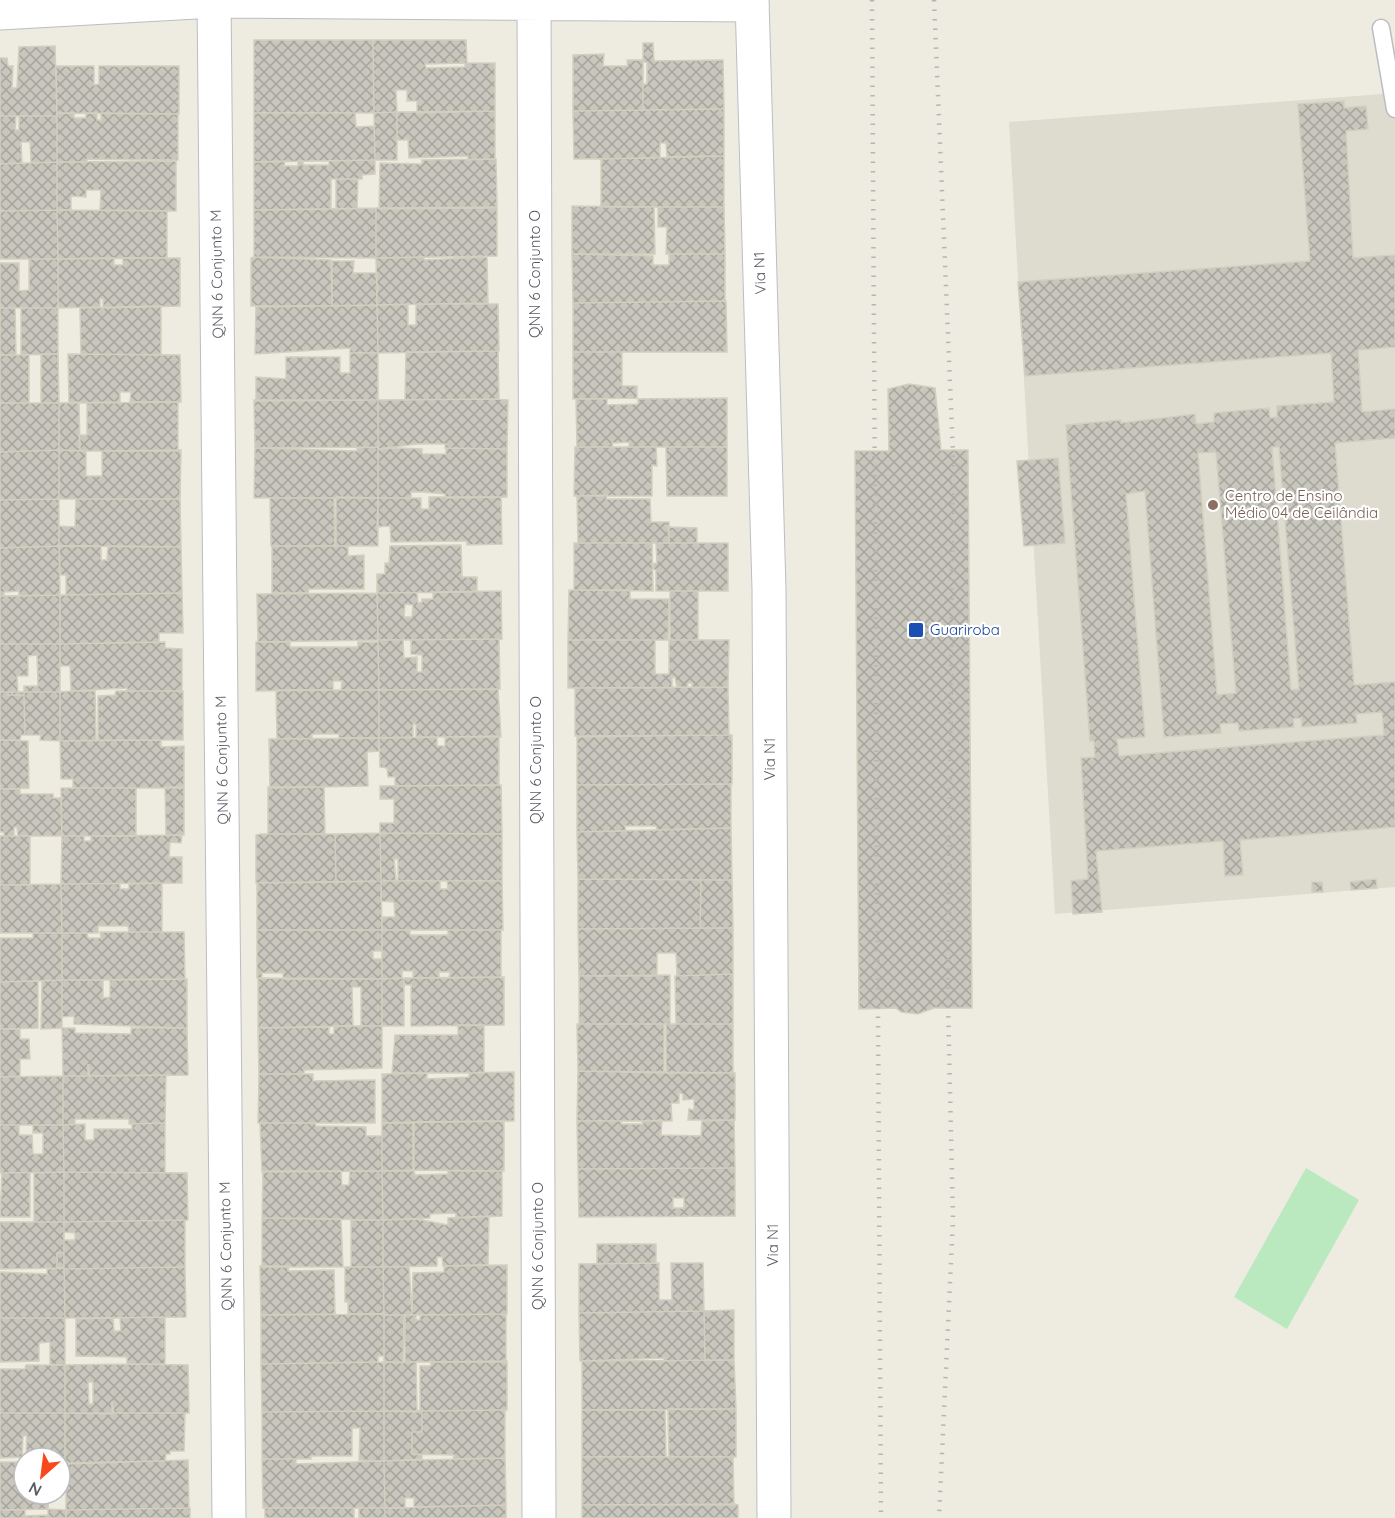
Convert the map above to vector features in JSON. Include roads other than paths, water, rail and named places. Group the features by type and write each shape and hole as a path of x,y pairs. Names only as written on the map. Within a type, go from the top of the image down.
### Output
{"street":[{"path":"0,13 214,1 752,3"},
{"name":"QNN 6 Conjunto M","path":"214,1 229,1518"},
{"name":"QNN 6 Conjunto O","path":"534,1 539,1518"},
{"name":"Via N1","path":"752,3 769,589 774,1518"}],"lane":[{"path":"1381,28 1395,109"}],"railway":[{"path":"872,0 881,1518"},
{"path":"934,0 953,455 948,1004 953,1219 939,1518"}],"place":[{"name":"Centro de Ensino Médio 04 de Ceilândia","path":"1213,505"},
{"name":"Guariroba","path":"916,630"}]}
